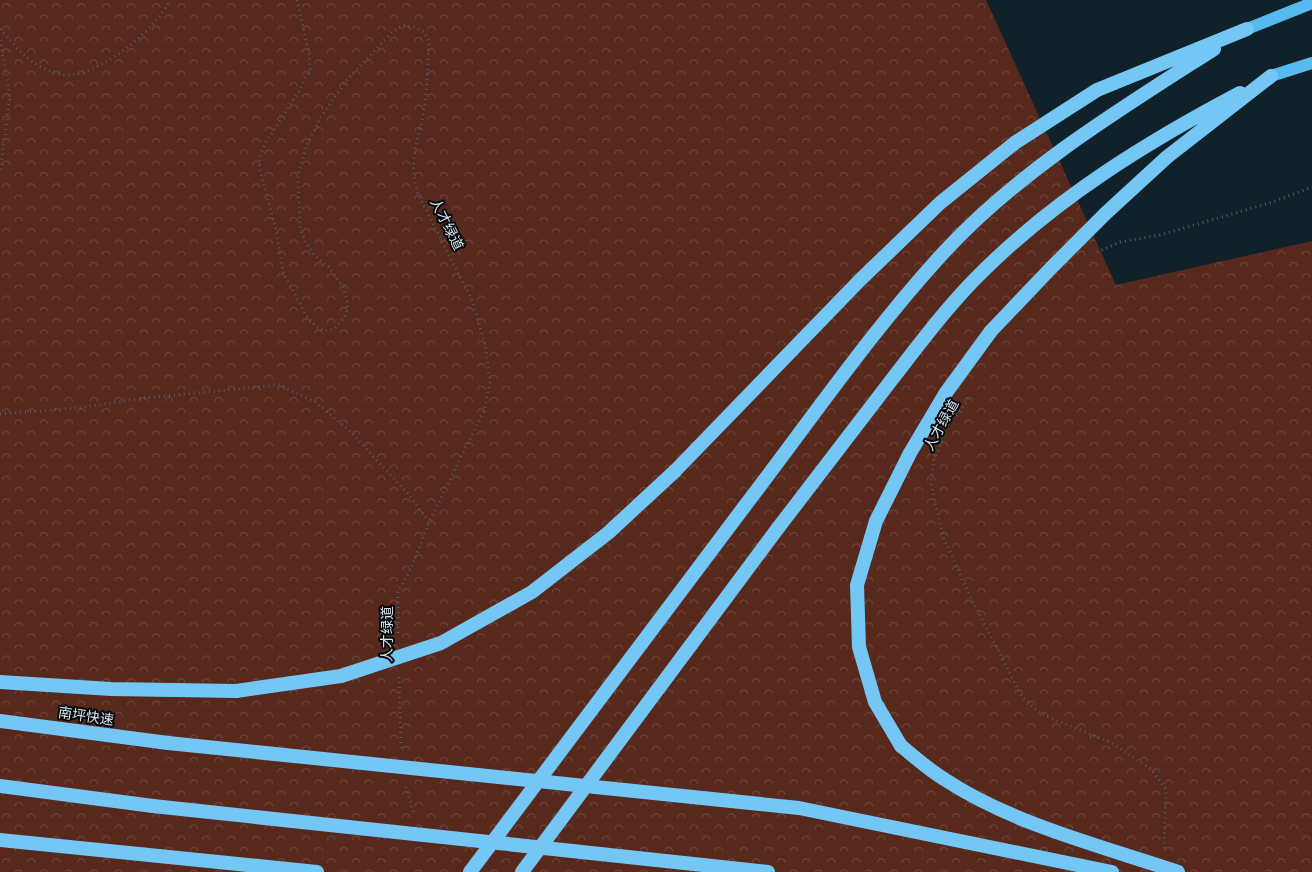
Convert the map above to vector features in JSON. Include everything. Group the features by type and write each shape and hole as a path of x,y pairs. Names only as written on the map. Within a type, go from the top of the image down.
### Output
{"highway":[{"path":"0,682 111,689 236,690 341,676 441,643 532,592 608,533 675,471 933,209 1016,142 1097,90 1247,29"},
{"path":"470,872 888,319 946,250 1009,192 1080,138 1247,29"},
{"path":"522,872 778,528 918,346 982,272 1048,212 1110,168 1175,127 1271,76"},
{"path":"1178,872 1064,834 995,807 944,779 902,746 875,702 858,647 857,585 876,521 910,453 945,394 991,331 1106,213 1167,157 1271,76"},
{"name":"南坪快速","path":"0,721 168,744 799,808 1112,872"},
{"path":"0,786 154,806 768,872"},
{"path":"0,840 317,872"}],"main road":[{"path":"1247,29 1312,3"},
{"path":"1271,76 1312,63"}],"path":[{"path":"0,29 32,63 62,75 88,71 142,37 170,0"},
{"name":"人才绿道","path":"297,0 309,53 310,69 299,91 266,142 261,153 259,167 276,230 283,272 288,285 316,327 324,331 334,329 345,317 348,305 343,287 329,267 314,255 305,241 298,205 298,174 307,145 321,117 346,81 392,32 404,25 414,27 424,32 429,41 423,114 413,161 413,176 418,194 472,300 489,363 490,382 484,411 429,522 412,566 398,592 398,638"},
{"path":"0,40 10,97 0,172"},
{"path":"1089,256 1120,242 1178,230 1273,202 1312,187"},
{"path":"0,414 85,407 144,398 279,385 315,402 349,430 412,497 429,522"},
{"name":"人才绿道","path":"955,420 975,389"},
{"name":"人才绿道","path":"945,435 934,460 931,484 944,539 1022,697 1041,714 1112,744 1151,769 1166,789 1164,858"},
{"name":"人才绿道","path":"399,676 401,752"},
{"path":"406,785 416,819"}],"green space":[{"path":"0,0 986,0 1116,285 1312,241 1312,872 0,872"}]}
